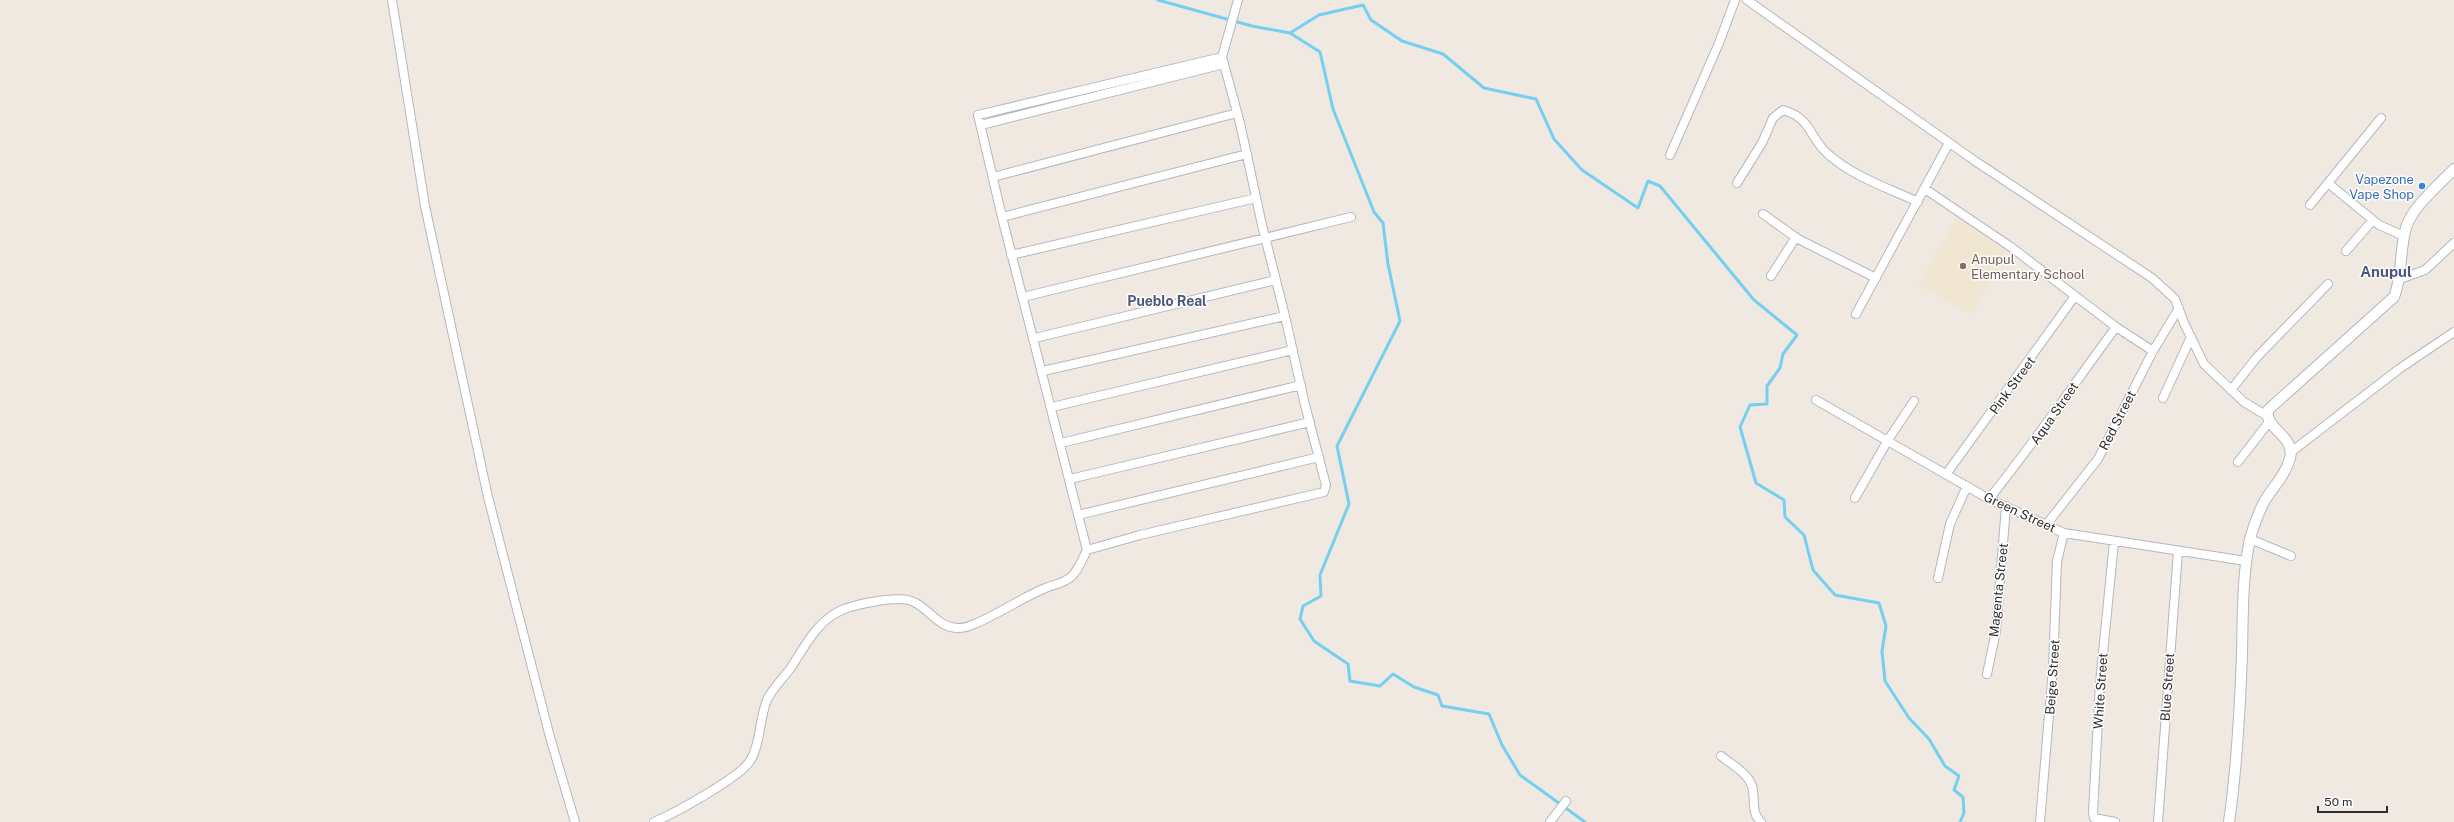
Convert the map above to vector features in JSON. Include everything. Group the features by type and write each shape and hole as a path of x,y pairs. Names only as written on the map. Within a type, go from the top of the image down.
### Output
{"street":[{"path":"392,0 425,206 485,482 550,737 575,822"},
{"path":"1087,550 1140,535 1324,492 1326,485 1301,385 1286,316 1265,238 1247,154 1223,61 1238,0"},
{"path":"1670,155 1719,44 1735,0"},
{"path":"1747,0 1949,143 2152,278 2175,299 2204,364 2244,402 2268,419 2288,442 2291,452 2286,468 2264,502 2250,539 2246,561 2240,690 2229,822"},
{"path":"654,822 682,810 742,770 750,760 757,742 760,720 767,700 776,684 791,668 818,628 836,613 879,601 907,598 916,602 940,622 948,626 972,625 1048,587 1064,582 1073,576 1087,550 1035,338 1011,255 978,115 1223,61"},
{"path":"1737,183 1762,143 1773,118 1784,110 1807,123 1827,154 1847,168 1918,202"},
{"path":"993,177 1237,113"},
{"path":"2310,205 2381,118"},
{"path":"1856,314 1949,143"},
{"path":"1002,216 1247,154"},
{"path":"2238,462 2268,419 2268,410 2276,401 2394,297 2400,279 2404,236 2410,218 2454,169"},
{"path":"2328,183 2373,220 2393,233 2404,236"},
{"path":"1925,188 2011,247 2116,327 2153,351"},
{"path":"1011,255 1256,198"},
{"path":"1763,214 1796,237 1876,278"},
{"path":"1024,297 1351,217"},
{"path":"2346,251 2373,220"},
{"path":"1771,276 1796,237"},
{"path":"2400,279 2425,270 2454,243"},
{"path":"1035,338 1276,280"},
{"path":"2231,390 2257,357 2328,284"},
{"name":"Pink Street","path":"1947,473 1959,454 1988,419 2037,351 2053,324 2075,296"},
{"name":"Red Street","path":"2046,525 2098,459 2153,351 2178,308"},
{"path":"1043,371 1286,316"},
{"name":"Aqua Street","path":"1989,499 2025,455 2068,392 2116,327"},
{"path":"2291,452 2400,369 2454,332"},
{"path":"2164,398 2191,337"},
{"path":"1052,407 1293,350"},
{"path":"1061,443 1301,385"},
{"name":"Green Street","path":"1816,400 1947,473 1989,499 2064,533 2114,542 2246,561"},
{"path":"1856,498 1888,440 1914,401"},
{"path":"1070,480 1310,422"},
{"path":"1078,515 1319,457"},
{"path":"1938,578 1950,524 1966,486"},
{"name":"Magenta Street","path":"1987,674 1996,631 2006,506"},
{"name":"Beige Street","path":"2040,822 2053,668 2057,561 2064,533"},
{"path":"2250,539 2291,556"},
{"name":"White Street","path":"2114,542 2100,683 2094,820 2115,822"},
{"name":"Blue Street","path":"2158,822 2178,551"},
{"path":"1721,756 1742,772 1752,786 1755,815 1760,822"},
{"path":"1550,822 1566,802"}],"shaded area":[{"name":"Anupul Elementary School","path":"1957,216 2007,246 1972,315 1919,285"}],"waterway":[{"path":"1158,0 1252,26 1290,33 1319,15 1363,5 1371,20 1402,41 1443,54 1484,88 1536,99 1554,139 1582,170 1638,208 1648,181 1660,186 1754,300 1797,335 1783,354 1780,368 1767,386 1767,404 1750,405 1740,427 1756,483 1784,500 1785,517 1804,535 1813,570 1835,595 1879,603 1886,626 1882,651 1885,681 1909,718 1929,739 1945,766 1959,776 1954,790 1963,797 1964,813 1960,822"},
{"path":"1290,33 1320,52 1333,109 1374,212 1383,223 1388,264 1400,321 1337,446 1349,504 1320,575 1321,596 1303,606 1300,619 1314,641 1348,664 1350,681 1380,686 1393,674 1414,687 1438,695 1442,706 1489,714 1502,745 1520,775 1585,822"}],"place":[{"name":"Vapezone Vape Shop","path":"2422,186"},
{"name":"Anupul Elementary School","path":"1963,266"}],"district":[{"name":"Anupul","path":"2386,272"},
{"name":"Pueblo Real","path":"1167,301"}]}
